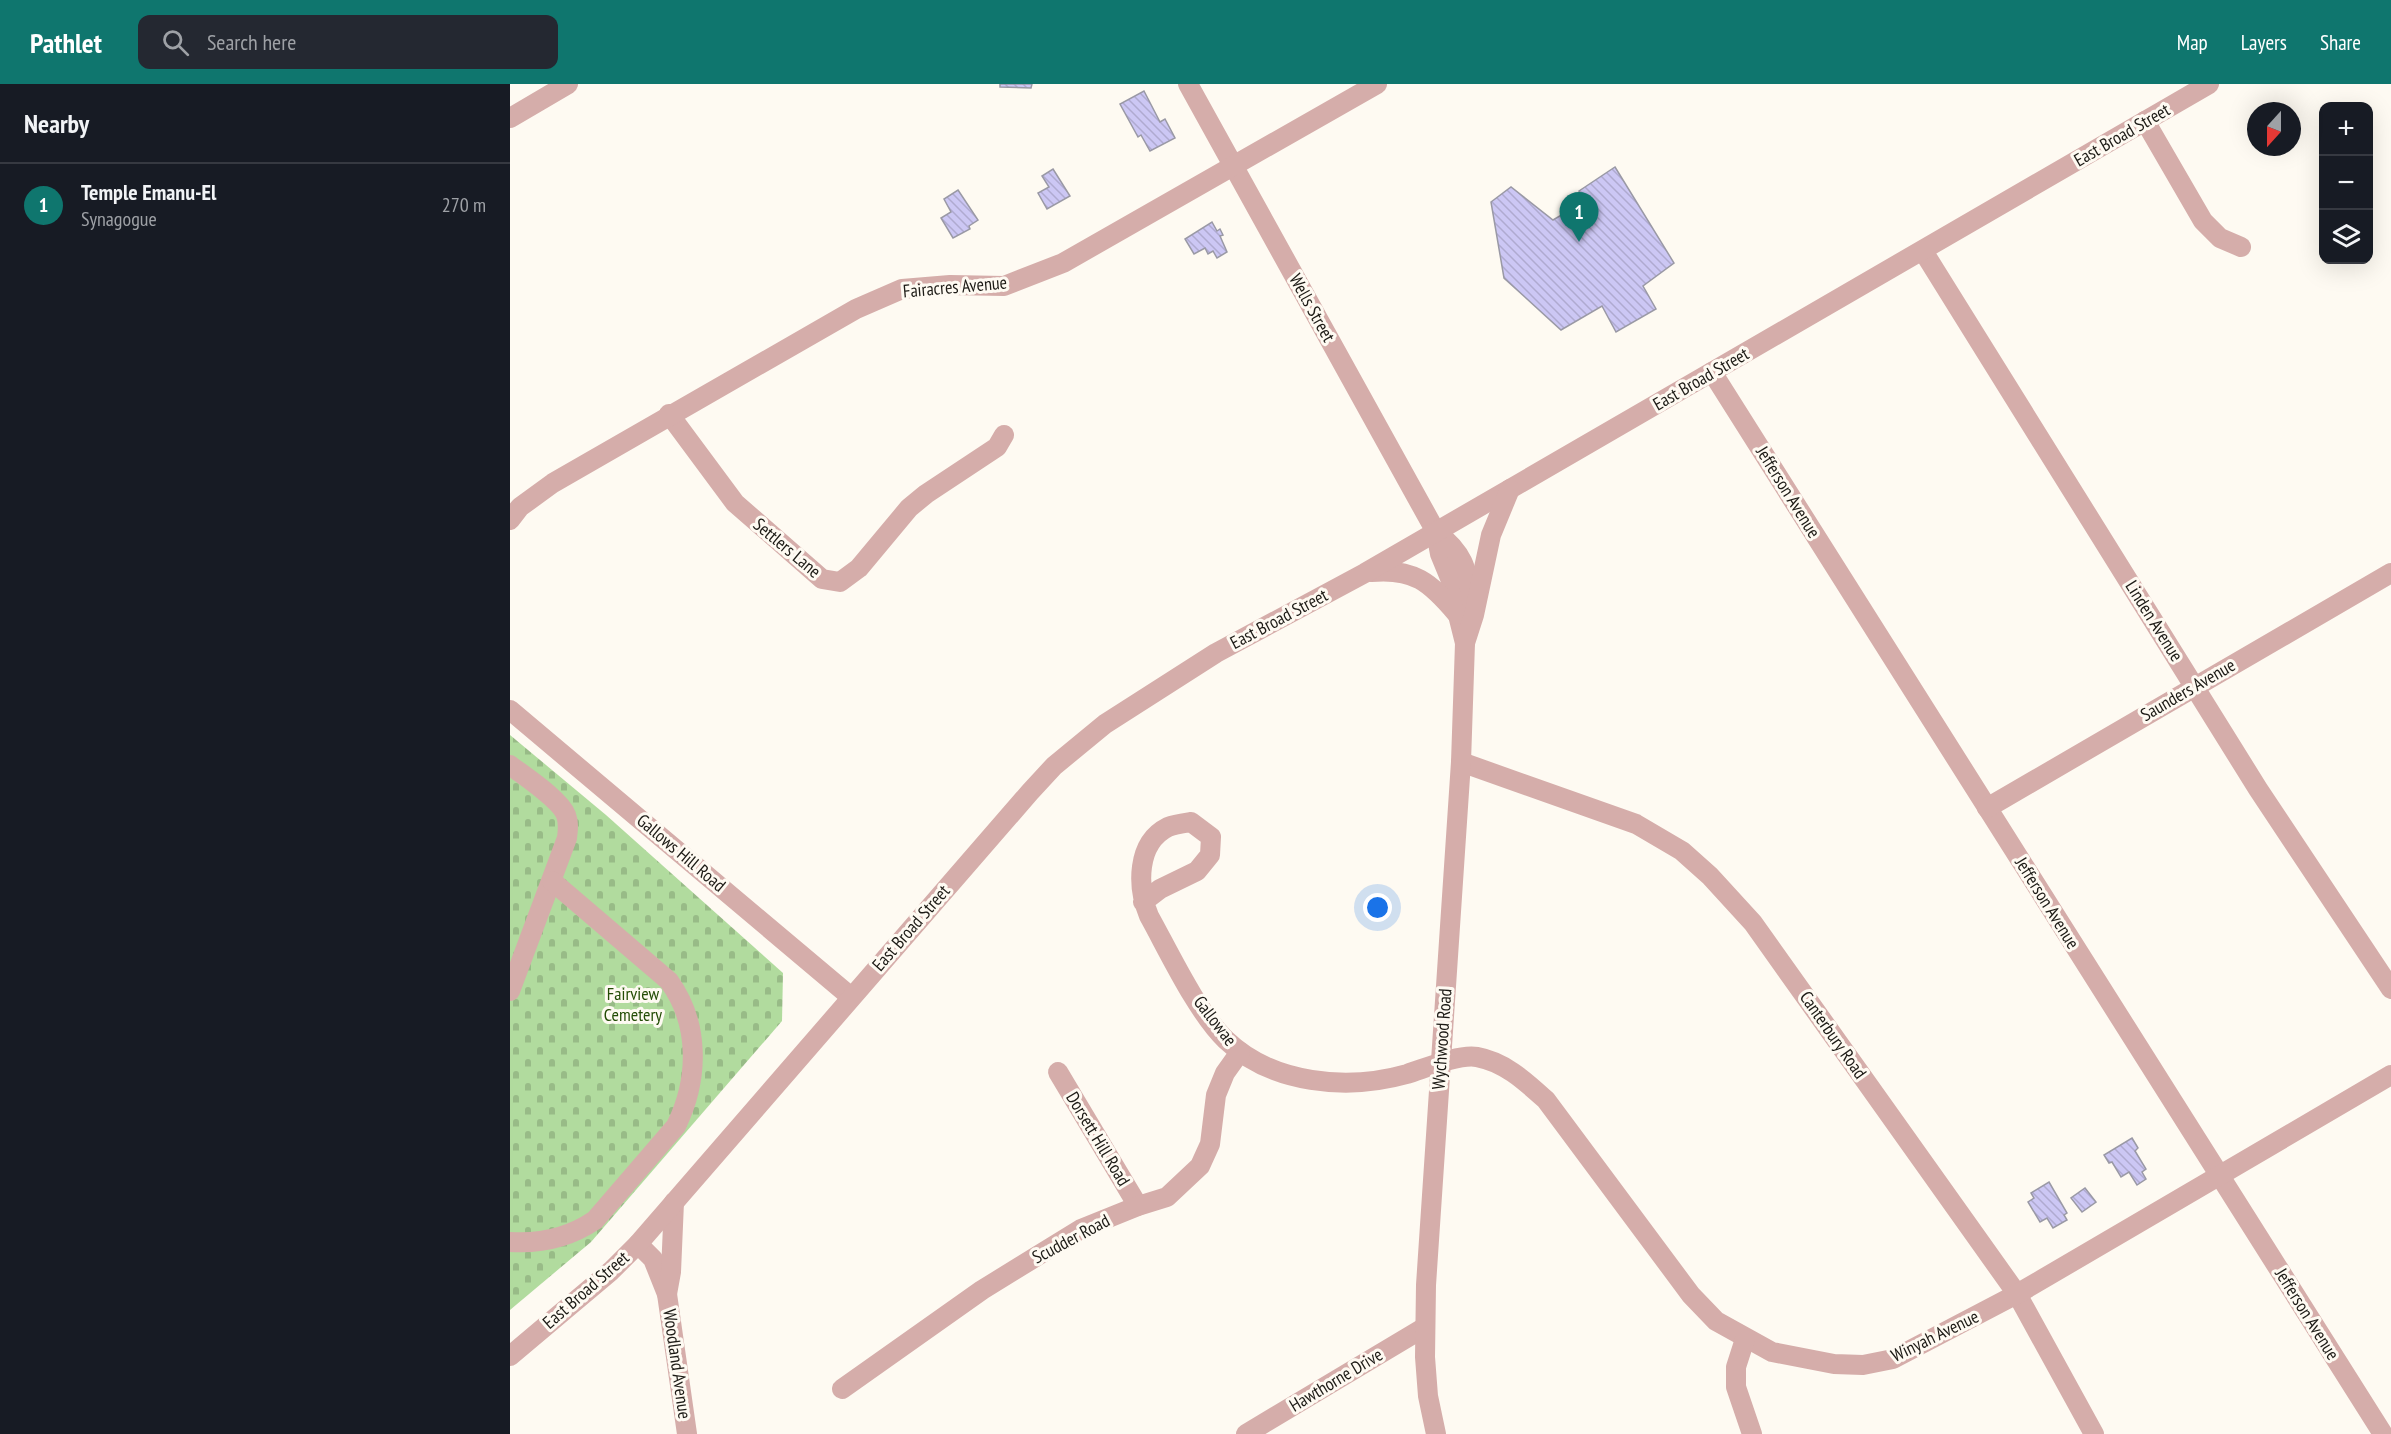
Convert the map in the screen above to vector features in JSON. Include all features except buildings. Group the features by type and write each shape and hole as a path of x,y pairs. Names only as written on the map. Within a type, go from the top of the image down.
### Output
{"street":[{"name":"Wells Street","path":"1188,84 1436,531"},
{"name":"Fairacres Avenue","path":"510,520 520,507 553,483 669,414 856,309 902,289 950,285 1004,286 1062,263 1377,84"},
{"name":"East Broad Street","path":"510,1356 638,1244 1030,792 1078,745 1132,705 1216,653 1365,573 2209,84"},
{"path":"510,118 562,86"},
{"path":"2145,121 2203,221 2220,237 2241,247"},
{"name":"Linden Avenue","path":"1923,251 2258,789 2391,989"},
{"name":"Jefferson Avenue","path":"1712,372 2383,1434"},
{"name":"Settlers Lane","path":"669,414 735,503 822,579 840,582 859,568 909,508 926,494 997,447 1004,435"},
{"name":"Wychwood Road","path":"1436,1434 1426,1367 1426,1285 1461,762 1466,615 1491,535 1510,489"},
{"name":"Wychwood Road","path":"1436,531 1440,554 1466,615"},
{"name":"Wychwood Road","path":"1365,573 1393,570 1422,579 1466,615"},
{"name":"Saunders Avenue","path":"1986,808 2391,573"},
{"name":"Gallows Hill Road","path":"510,710 851,997"},
{"name":"Canterbury Road","path":"1461,762 1636,824 1682,852 1710,876 1753,923 2017,1294 2094,1434"},
{"path":"510,765 559,804 566,813 568,826 567,838 552,881 514,964 510,991"},
{"path":"510,1242 559,1238 580,1231 595,1221 676,1126 685,1108 694,1059 692,1035 686,1014 677,992 669,981 552,881"},
{"name":"Gallowae","path":"1143,902 1196,1000 1224,1038 1240,1052 1274,1071 1307,1080 1351,1083 1404,1075 1440,1063"},
{"name":"Scudder Road","path":"842,1389 982,1290 1082,1229 1167,1197 1200,1166 1210,1144 1216,1095 1225,1073 1240,1052"},
{"name":"Winyah Avenue","path":"1440,1063 1474,1056 1495,1061 1546,1100 1691,1295 1716,1321 1772,1352 1834,1364 1863,1365 1893,1359 2017,1294 2391,1075"},
{"name":"Dorsett Hill Road","path":"1058,1072 1138,1206"},
{"name":"Woodland Avenue","path":"667,1294 671,1272 674,1202"},
{"name":"Woodland Avenue","path":"638,1244 653,1259 667,1294 687,1434"},
{"name":"Hawthorne Drive","path":"1246,1434 1425,1327"},
{"path":"1745,1339 1736,1367 1736,1387 1752,1434"}],"green space":[{"name":"Fairview Cemetery","path":"510,735 606,815 783,973 782,1021 591,1242 510,1310"}],"place":[{"name":"Temple Emanu-El","path":"1579,242"}]}
